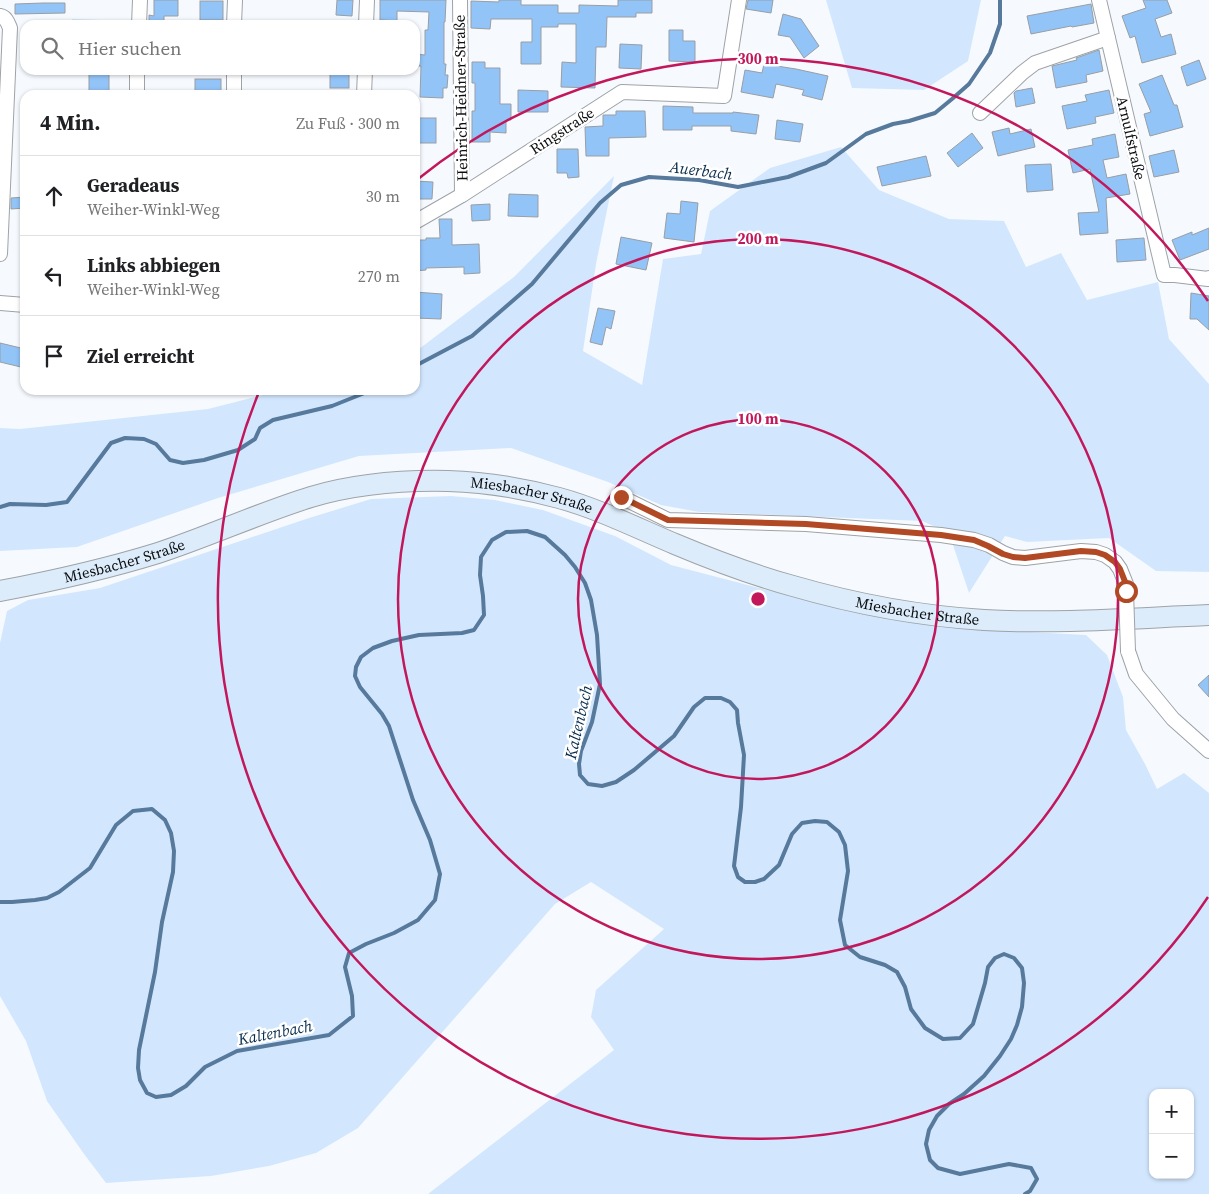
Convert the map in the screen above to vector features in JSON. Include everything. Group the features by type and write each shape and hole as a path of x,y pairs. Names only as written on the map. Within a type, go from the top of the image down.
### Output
{"main road":[{"name":"Miesbacher Straße","path":"0,591 76,576 159,552 314,496 392,482 436,481 498,484 559,498 599,511 734,567 784,583 852,601 916,613 982,620 1045,621 1209,615"}],"street":[{"path":"139,20 140,0"},
{"path":"234,20 235,0"},
{"path":"366,20 367,0"},
{"name":"Heinrich-Heidner-Straße","path":"460,0 462,195"},
{"name":"Ringstraße","path":"420,219 462,195 622,92 724,96 739,0"},
{"name":"Arnulfstraße","path":"1099,0 1164,275 1209,279"},
{"path":"0,16 7,21 10,28 0,254"},
{"path":"980,113 1035,63 1108,38"},
{"path":"137,75 137,90"},
{"path":"234,75 234,90"},
{"path":"364,75 364,90"},
{"path":"0,303 20,305"},
{"path":"621,497 668,520 806,524 941,535 974,540 1003,554 1025,558 1081,551 1105,555 1115,562 1126,584 1128,651 1136,674 1173,719 1209,751"}],"shaded area":[{"path":"826,0 981,0 968,61 924,90 852,88"},
{"path":"841,147 879,190 949,219 1004,221 1026,267 1061,253 1087,300 1158,282 1169,339 1209,384 1209,572 1156,571 1109,538 1027,542 1005,536 969,593 949,533 922,521 699,512 661,505 608,482 511,448 359,456 218,498 77,547 0,551 0,428 20,429 208,409 263,395 420,395 420,348 514,277 614,176 596,264 583,351 642,385 663,259 701,254 710,211 770,168"},
{"path":"451,496 495,500 543,510 615,536 671,565 870,614 976,629 1086,635 1107,655 1123,697 1126,730 1157,789 1184,773 1209,793 1209,1194 428,1194 614,1050 591,1017 596,990 664,929 591,882 555,904 358,1128 316,1153 269,1166 211,1176 106,1183 47,1101 26,1041 0,996 0,643 7,611 28,600 100,588 371,499"}],"building":[{"path":"154,0 178,0 178,16 164,16 164,20 149,20 149,15 154,16"},
{"path":"337,0 353,0 352,16 336,15"},
{"path":"380,0 446,0 444,64 446,64 445,75 448,75 447,88 443,88 443,98 420,97 420,54 425,55 425,30 428,30 429,12 397,11 397,20 380,20"},
{"path":"499,0 521,0 521,5 558,5 558,13 579,13 579,5 618,6 618,0 652,0 652,13 636,13 636,17 607,17 606,47 596,47 595,88 561,87 562,62 576,63 576,24 558,24 558,27 541,27 541,64 521,64 521,42 532,42 532,19 491,19 490,29 471,28 471,1 499,2"},
{"path":"748,0 773,0 771,13 746,9"},
{"path":"1143,0 1167,0 1172,13 1155,19 1161,37 1171,34 1176,54 1142,63 1135,36 1130,38 1122,16 1146,8"},
{"path":"200,1 223,1 223,20 200,20"},
{"path":"65,3 65,13 15,14 15,4"},
{"path":"1091,4 1094,23 1031,34 1027,16"},
{"path":"783,14 801,19 819,46 804,58 790,37 778,35"},
{"path":"669,30 683,30 683,41 695,41 695,62 669,61"},
{"path":"620,44 642,45 641,69 619,68"},
{"path":"1099,50 1103,71 1086,75 1087,82 1056,88 1052,66 1077,60 1076,58"},
{"path":"1199,60 1206,79 1187,86 1181,67"},
{"path":"472,62 485,62 485,68 500,68 500,104 511,104 511,120 506,120 506,133 490,132 490,142 472,142 472,111 475,111 475,83 472,83"},
{"path":"764,64 828,76 822,100 802,95 804,90 776,84 773,98 741,92 745,70 762,73"},
{"path":"89,75 109,75 109,90 89,90"},
{"path":"330,75 349,75 349,88 330,88"},
{"path":"1162,75 1174,105 1177,105 1183,127 1150,136 1144,114 1151,112 1139,84"},
{"path":"195,79 221,79 221,90 195,90"},
{"path":"1032,88 1035,103 1016,107 1014,93"},
{"path":"518,90 548,91 548,112 518,112"},
{"path":"1109,90 1114,113 1095,117 1096,123 1067,129 1062,106 1087,101 1085,95"},
{"path":"663,106 693,107 693,113 733,112 759,115 756,134 731,131 731,126 692,126 692,130 663,130"},
{"path":"616,111 645,111 646,137 609,138 609,156 586,156 585,127 603,126 603,115 616,115"},
{"path":"420,118 436,118 436,143 420,143"},
{"path":"777,120 803,124 800,142 775,139"},
{"path":"1009,128 1010,134 1031,129 1035,147 998,156 992,132"},
{"path":"972,133 983,148 958,167 947,153"},
{"path":"1115,134 1119,157 1103,160 1107,178 1126,174 1130,194 1106,198 1108,233 1080,235 1078,213 1099,212 1090,169 1073,173 1068,150 1093,145 1092,139"},
{"path":"557,149 578,149 579,177 568,178 567,173 557,173"},
{"path":"1174,150 1179,172 1154,177 1149,156"},
{"path":"926,156 931,176 882,186 877,167"},
{"path":"1051,164 1053,190 1027,192 1025,165"},
{"path":"420,181 433,182 432,199 420,199"},
{"path":"509,194 538,195 538,217 508,216"},
{"path":"20,197 20,208 11,209 11,198"},
{"path":"681,201 698,203 694,242 664,238 667,213 680,214"},
{"path":"490,204 490,220 472,221 471,205"},
{"path":"439,219 452,219 452,245 479,244 480,273 464,274 464,267 426,268 426,270 420,271 420,240 440,238"},
{"path":"1209,228 1209,249 1180,260 1172,240"},
{"path":"621,237 652,243 646,270 616,264"},
{"path":"1144,238 1146,260 1117,262 1116,240"},
{"path":"420,292 442,294 441,319 420,318"},
{"path":"1191,293 1209,296 1209,330 1197,319 1190,319"},
{"path":"598,308 615,311 611,329 606,327 602,345 590,342"},
{"path":"0,343 20,348 20,367 0,362"},
{"path":"1209,675 1209,697 1198,685"}],"waterway":[{"name":"Auerbach","path":"420,363 472,336 532,284 600,203 621,185 649,177 699,180 738,187 788,177 826,163 866,134 893,124 935,113 969,84 990,53 1000,24 1000,0"},
{"name":"Auerbach","path":"0,507 10,504 46,505 67,502 111,443 125,438 144,439 156,444 170,460 183,463 204,460 238,450 255,439 260,428 273,420 332,406 360,395"},
{"name":"Kaltenbach","path":"0,902 47,898 59,892 90,868 116,825 133,811 152,809 165,820 171,833 174,851 173,872 139,1050 138,1068 140,1080 147,1093 156,1097 171,1095 186,1086 205,1067 237,1051 329,1035 353,1016 352,996 345,967 349,953 418,920 435,900 440,874 430,840 413,800 389,726 382,714 360,687 355,676 356,667 361,657 373,648 392,641 419,635 462,633 474,630 484,615 480,575 481,557 492,540 506,532 527,531 545,537 565,555 585,583 591,600 597,635 600,684 592,722 581,751 579,764 580,775 588,784 602,786 616,782 634,770 674,736 694,707 705,698 721,698 730,702 737,710 744,755 741,807 734,866 738,877 745,882 755,882 764,879 779,865 792,834 802,823 827,822 839,832 845,845 848,871 840,920 845,945 860,957 885,965 897,972 905,987 911,1009 925,1028 943,1039 960,1038 973,1024 988,967 995,958 1004,954 1014,958 1022,968 1024,983 1022,1007 1011,1039 984,1076 937,1116 929,1130 926,1144 930,1160 938,1168 960,1174 1009,1164 1031,1168 1037,1179 1030,1191 1025,1194"}],"route":[{"path":"621,497 668,520 806,524 941,535 974,540 1003,554 1025,558 1081,551 1096,552 1105,555 1115,562 1126,584 1126,591"}]}
